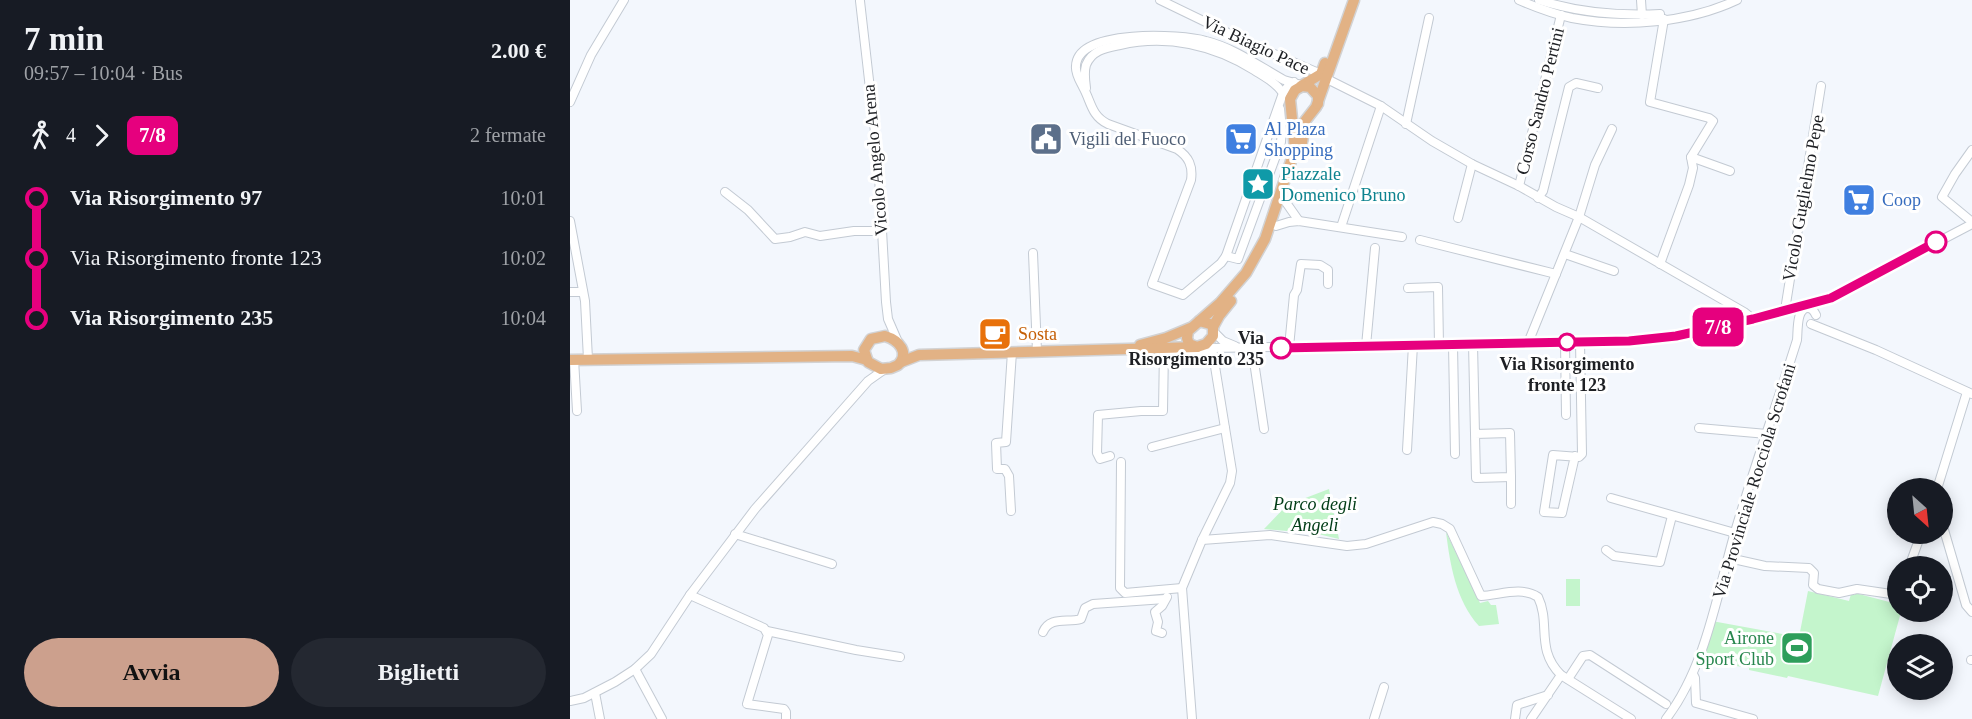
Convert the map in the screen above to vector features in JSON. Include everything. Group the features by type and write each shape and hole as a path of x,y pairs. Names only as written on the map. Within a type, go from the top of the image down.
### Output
{"main road":[{"path":"1206,349 1225,308 1252,277 1272,239 1301,155 1305,121 1314,108 1347,0"},
{"path":"1324,77 1354,0"},
{"path":"1285,101 1300,85 1324,77"},
{"path":"1300,85 1316,92 1314,108"},
{"path":"1285,101 1300,114 1314,108"},
{"path":"1107,350 1150,343 1190,328 1220,303 1246,273 1265,239 1295,149 1285,101"},
{"path":"1199,321 1207,322 1213,330"},
{"path":"1190,328 1187,338 1190,344 1206,349"},
{"path":"793,356 852,350 879,336 890,337 919,350 975,353"},
{"path":"898,342 903,352 901,362"},
{"path":"867,343 864,350 868,361"},
{"path":"572,359 852,356 885,369 919,355 1107,350 1164,352 1206,349"}],"street":[{"path":"570,102 591,55 624,0"},
{"name":"Via Biagio Pace","path":"1160,0 1381,106 1432,141 1472,164 1579,217 1753,319"},
{"name":"Corso Sandro Pertini","path":"1519,0 1561,15 1618,22 1696,14 1737,0"},
{"name":"Corso Sandro Pertini","path":"1539,0 1594,13 1642,15 1678,12 1716,1"},
{"path":"1641,0 1642,15"},
{"name":"Vicolo Angelo Arena","path":"860,1 878,159 888,319"},
{"name":"Corso Sandro Pertini","path":"1519,186 1561,15"},
{"path":"1406,124 1429,18"},
{"path":"1660,264 1689,185 1693,168 1691,157 1713,121 1650,102 1664,19"},
{"path":"1285,101 1241,211 1226,256 1221,263 1183,295 1152,285 1191,180 1190,163 1177,149 1103,122 1094,112 1075,68 1078,56 1083,51 1099,44 1142,35 1184,36 1209,42 1238,54 1284,80 1300,85"},
{"path":"1086,92 1085,67 1095,52 1126,43 1166,41 1198,45 1227,55 1274,82 1285,101 1281,142 1238,259 1226,256"},
{"path":"1538,198 1543,191 1569,87 1576,83 1598,88"},
{"name":"Vicolo Guglielmo Pepe","path":"1780,311 1821,86"},
{"path":"1341,227 1381,106"},
{"path":"1528,343 1579,217 1595,165 1612,129"},
{"path":"1110,456 1100,459 1097,453 1098,415 1162,411 1164,352 1242,347 1453,345 1661,339 1780,311 1803,308 1831,298 1972,223 1942,197 1972,150"},
{"path":"1691,157 1730,171"},
{"path":"1458,218 1472,164"},
{"path":"725,192 748,210 775,239 805,232 820,236 854,231 882,231"},
{"path":"1285,201 1299,221"},
{"path":"1241,211 1254,216"},
{"path":"570,221 583,292 588,359"},
{"path":"1276,226 1299,221 1402,237"},
{"path":"1420,240 1556,274"},
{"path":"1366,346 1375,248"},
{"path":"1033,253 1037,351"},
{"path":"1564,254 1614,271"},
{"path":"1289,348 1294,295 1297,291 1301,264 1320,265 1328,270 1328,284"},
{"path":"1408,288 1438,287 1439,345"},
{"path":"570,292 583,292"},
{"path":"1797,340 1822,305 1831,298"},
{"path":"1797,340 1800,313 1803,308"},
{"path":"1803,308 1812,309 1813,320"},
{"path":"1780,311 1799,319 1804,324 1813,320"},
{"path":"879,336 887,326 888,319"},
{"path":"888,319 898,342"},
{"path":"1813,320 1826,329 1970,393 1941,478"},
{"path":"1213,330 1223,341 1242,347"},
{"name":"Via Provinciale Rocciola Scrofani","path":"1666,719 1678,703 1693,673 1797,340"},
{"path":"1565,342 1566,415"},
{"path":"1575,456 1562,513 1544,512 1553,455 1575,456 1579,457 1581,454 1580,342"},
{"path":"1473,344 1476,477 1511,477"},
{"path":"1407,450 1413,345"},
{"path":"1453,345 1455,454"},
{"path":"1252,348 1264,429"},
{"path":"1192,719 1182,591 1202,540 1230,483 1232,471 1225,428 1206,349"},
{"path":"1011,511 1009,476 1005,469 996,469 996,443 1006,442 1012,352"},
{"path":"572,359 577,411"},
{"path":"868,361 868,381"},
{"path":"570,701 595,693 635,669 657,647 690,595 735,534 868,381 885,369"},
{"path":"1152,447 1225,428"},
{"path":"1699,428 1767,434"},
{"path":"1475,434 1510,433 1511,504"},
{"path":"1121,462 1120,588 1125,593 1182,591"},
{"path":"1611,498 1735,533"},
{"path":"1606,550 1614,556 1659,562 1672,516"},
{"path":"1202,540 1270,536 1347,546 1366,544 1432,522 1442,524 1450,529 1481,596 1517,591 1538,597 1548,655 1553,665 1565,677 1631,719"},
{"path":"735,534 832,564"},
{"path":"1948,544 1966,605 1972,612"},
{"path":"1729,558 1765,566 1809,568 1814,573 1813,585 1818,590 1839,593 1857,589 1887,594"},
{"path":"1043,632 1046,625 1054,621 1081,619 1085,608 1093,604 1167,596 1182,591"},
{"path":"690,595 767,631 900,657"},
{"path":"1082,601 1167,596"},
{"path":"1162,633 1156,632 1158,622 1155,612 1162,606 1167,596"},
{"path":"767,631 768,635 747,704 784,709 786,719"},
{"path":"1531,719 1548,695 1583,656 1590,655 1666,704"},
{"path":"635,669 662,719"},
{"path":"1693,673 1696,703 1753,719"},
{"path":"1374,719 1384,687"},
{"path":"595,693 600,719"},
{"path":"1515,719 1517,705 1548,695"}],"green space":[{"name":"Parco degli Angeli","path":"1329,489 1339,539 1301,530 1298,532 1264,529 1287,505"},
{"path":"1446,532 1480,603 1488,601 1491,605 1496,605 1499,624 1479,626 1471,616 1455,582"},
{"path":"1566,579 1580,579 1580,606 1566,606"},
{"name":"Airone Sport Club","path":"1808,591 1849,601 1851,594 1855,595 1855,593 1887,601 1887,622 1898,622 1895,634 1887,634 1887,663 1878,696 1788,676 1787,678 1749,670 1749,668 1699,660 1712,621 1799,637"}],"bus line":[{"name":"7/8","path":"1281,348 1661,339 1753,319 1831,298 1936,242"}],"place":[{"name":"Vigili del Fuoco","path":"1046,139"},
{"name":"Al Plaza Shopping","path":"1241,139"},
{"name":"Piazzale Domenico Bruno","path":"1258,184"},
{"name":"Coop","path":"1859,200"},
{"name":"Sosta","path":"995,334"},
{"name":"Via Risorgimento fronte 123","path":"1567,342"},
{"name":"Via Risorgimento 235","path":"1281,348"},
{"name":"Airone Sport Club","path":"1797,648"}]}
